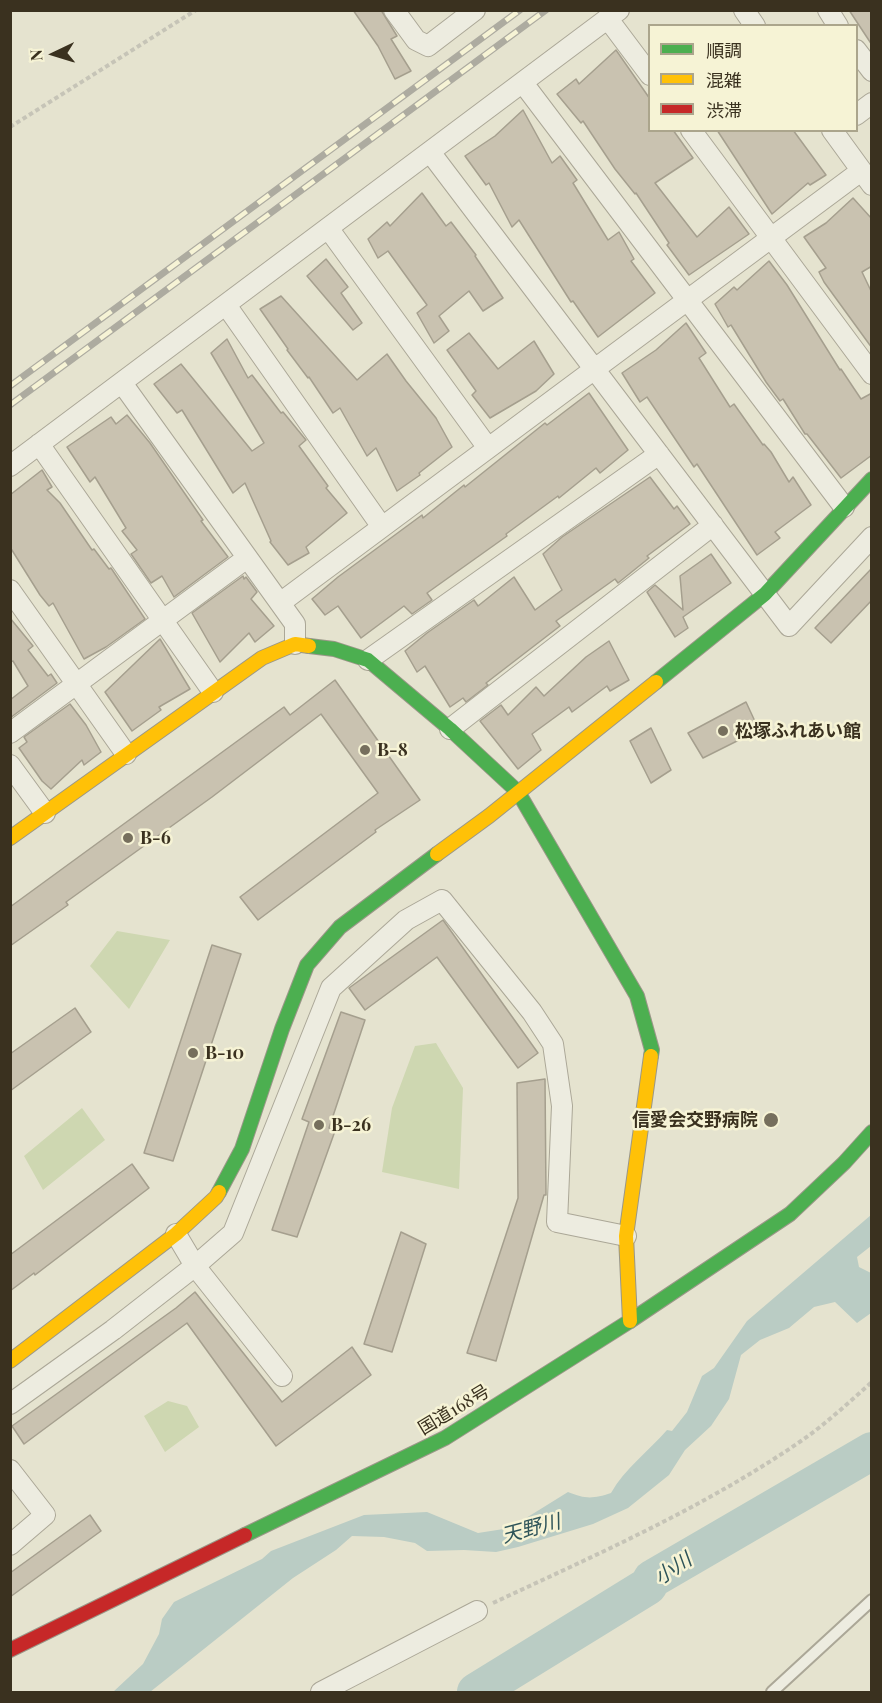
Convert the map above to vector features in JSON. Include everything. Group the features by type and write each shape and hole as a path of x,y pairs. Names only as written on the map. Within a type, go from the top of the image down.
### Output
{"main road":[{"path":"10,1361 176,1234 216,1197 242,1149 282,1029 307,965 340,927 489,816 765,594 872,479"},
{"path":"10,838 262,658 295,644 334,649 368,660 450,729 518,792 637,996 652,1050 626,1236 630,1321"},
{"name":"国道168号","path":"10,1650 445,1438 630,1321 790,1214 844,1163 872,1132"}],"street":[{"path":"394,10 416,40 428,46 475,10"},
{"path":"744,10 754,24"},
{"path":"828,10 837,24"},
{"path":"10,466 614,15 648,72"},
{"path":"858,53 872,71"},
{"path":"523,83 844,507"},
{"path":"858,114 872,103"},
{"path":"692,132 872,374"},
{"path":"280,603 771,238 866,178 834,132"},
{"path":"430,152 789,626 872,537"},
{"path":"328,228 488,448"},
{"path":"226,304 382,527"},
{"path":"122,382 295,624 295,644"},
{"path":"39,444 213,692"},
{"path":"368,660 659,454"},
{"path":"450,729 713,525"},
{"path":"10,734 247,558"},
{"path":"10,590 126,754"},
{"path":"10,765 45,813"},
{"path":"10,1404 113,1330 195,1266 232,1233 331,988 406,920 442,900 532,1012 553,1044 562,1106 557,1222 626,1236"},
{"path":"176,1234 195,1266 282,1376"},
{"path":"10,1470 45,1515 10,1545"},
{"path":"321,1692 477,1611"}],"lane":[{"path":"772,1692 872,1600"}],"path":[{"path":"10,127 196,10"},
{"path":"477,1611 646,1531 732,1486 803,1440 872,1382"}],"green space":[{"path":"117,931 170,940 129,1009 90,966"},
{"path":"436,1043 463,1088 459,1189 382,1172 392,1108 415,1046"},
{"path":"82,1108 105,1140 43,1190 24,1156"},
{"path":"168,1401 187,1406 199,1427 165,1452 144,1416"}],"water":[{"name":"天野川","path":"871,1215 871,1246 857,1257 859,1267 871,1273 871,1313 857,1323 835,1302 814,1307 789,1328 760,1340 741,1355 729,1399 711,1426 685,1450 669,1475 628,1508 593,1524 496,1552 427,1551 415,1543 384,1537 352,1536 336,1550 293,1578 150,1692 113,1692 143,1664 159,1634 162,1619 174,1602 262,1559 271,1551 364,1515 427,1512 478,1533 510,1528 568,1492 589,1497 611,1493 630,1468 667,1430 672,1431 687,1412 702,1376 714,1368 747,1321"}],"building":[{"path":"353,10 381,10 397,36 391,39 411,71 395,79 378,46"},
{"path":"849,10 872,10 872,45"},
{"path":"616,50 648,96 648,132 674,132 693,158 655,183 697,237 729,207 749,234 689,275 667,245 669,243 636,193 615,169 583,121 581,123 557,94 576,79 579,84"},
{"path":"523,110 552,163 560,156 577,180 573,183 608,240 619,232 634,259 631,261 655,293 598,337 573,301 571,302 519,220 512,227 489,183 486,185 465,156 495,136"},
{"path":"718,132 794,132 826,175 810,185 808,183 772,214"},
{"path":"422,193 446,226 451,222 476,255 503,298 483,311 469,291 439,316 449,331 434,343 417,313 427,305 388,251 378,258 368,239 387,222 390,226"},
{"path":"853,198 872,219 872,266 862,272 872,293 872,348 824,282 819,272 826,268 804,237 826,223"},
{"path":"326,259 348,287 341,293 362,323 353,330 307,276"},
{"path":"769,261 861,399 872,393 872,455 841,478 805,434 783,399 780,401 766,382 731,325 728,327 715,304 734,287 737,290"},
{"path":"281,296 357,380 387,354 436,418 452,447 419,473 420,475 397,491 376,448 367,456 340,408 333,413 260,309"},
{"path":"686,323 706,353 699,358 730,407 734,404 763,445 771,452 789,482 793,477 811,505 775,532 780,538 757,555 697,464 694,467 647,397 640,402 622,373 656,350"},
{"path":"469,333 498,369 534,341 554,374 536,391 490,418 472,395 476,391 447,350"},
{"path":"227,339 248,378 252,375 281,413 283,412 306,440 299,446 328,486 326,488 347,513 306,547 309,553 288,565 270,542 245,483 233,493 182,410 177,413 154,384 181,364 252,451 264,443 211,353"},
{"path":"589,393 628,450 600,473 596,468 559,498 558,496 427,593 432,600 412,614 404,606 361,638 338,606 325,615 312,599 422,515 423,518 464,485 465,487 545,423 547,425"},
{"path":"127,415 150,443 203,520 201,521 228,557 174,597 162,576 151,583 131,554 137,550 122,531 126,528 95,477 90,482 67,447 111,417 116,424"},
{"path":"42,470 52,487 47,490 60,503 92,550 94,549 109,569 111,568 145,619 106,647 84,659 53,603 49,606 40,595 10,547 10,495"},
{"path":"650,477 674,509 677,506 690,524 647,556 649,558 618,583 615,579 556,621 560,626 486,683 488,685 466,702 463,698 450,707 425,666 417,672 405,651 474,600 478,606 514,577 535,610 562,590 543,554 562,537"},
{"path":"711,554 731,583 683,617 688,628 675,637 647,592 655,585 683,610 680,576"},
{"path":"872,568 872,600 831,643 815,628"},
{"path":"243,576 257,592 251,599 274,626 255,642 249,633 220,662 192,613"},
{"path":"10,618 33,646 28,650 48,676 51,674 57,683 10,718 10,700 28,686 13,661 10,662"},
{"path":"160,639 190,689 159,707 161,710 132,731 105,692"},
{"path":"609,641 629,680 610,691 607,686 572,712 569,707 532,734 541,750 518,769 480,721 501,705 508,715 536,687 544,696 586,657"},
{"path":"335,680 420,800 375,830 376,832 258,920 240,897 378,793 321,714 212,797 66,902 68,905 10,946 10,907 284,707 290,715"},
{"name":"松塚ふれあい館","path":"746,702 759,730 703,758 688,733"},
{"path":"70,704 86,725 101,752 84,765 82,760 51,789 42,781 19,748 27,742 24,737"},
{"path":"651,728 671,770 651,783 630,741"},
{"path":"443,920 538,1053 518,1068 437,957 365,1010 349,988"},
{"name":"B-10","path":"212,945 241,954 173,1161 144,1153"},
{"path":"75,1008 91,1032 10,1091 10,1054"},
{"name":"B-26","path":"341,1012 365,1020 329,1128 335,1131 297,1237 272,1230 309,1122 302,1119"},
{"path":"545,1079 546,1195 544,1195 496,1361 467,1353 518,1198 517,1083"},
{"path":"132,1164 149,1188 35,1275 34,1273 10,1291 10,1255"},
{"path":"401,1232 426,1244 392,1352 364,1344"},
{"path":"195,1292 282,1402 352,1347 371,1375 276,1446 187,1323 24,1444 12,1426"},
{"path":"90,1515 101,1531 10,1597 10,1573"}],"waterway":[{"name":"小川","path":"476,1692 648,1586 652,1579 872,1451"}],"railway":[{"path":"10,386 520,10"},
{"path":"10,405 546,10"}],"traffic: fast":[{"path":"656,682 765,594 872,479"},
{"path":"309,646 334,649 368,660 450,729 518,792 637,996 652,1050 651,1056"},
{"path":"219,1192 242,1149 282,1029 307,965 340,927 437,854"},
{"path":"245,1535 445,1438 630,1321 790,1214 844,1163 872,1132"}],"traffic: slow":[{"path":"10,838 262,658 295,644 309,646"},
{"path":"437,854 489,816 656,682"},
{"path":"630,1321 626,1236 651,1056"},
{"path":"10,1361 176,1234 219,1192"}],"traffic: jam":[{"path":"10,1650 245,1535"}],"place":[{"name":"松塚ふれあい館","path":"723,731"},
{"name":"B-8","path":"365,750"},
{"name":"B-6","path":"128,838"},
{"name":"B-10","path":"193,1053"},
{"name":"信愛会交野病院","path":"771,1120"},
{"name":"B-26","path":"319,1125"}]}
